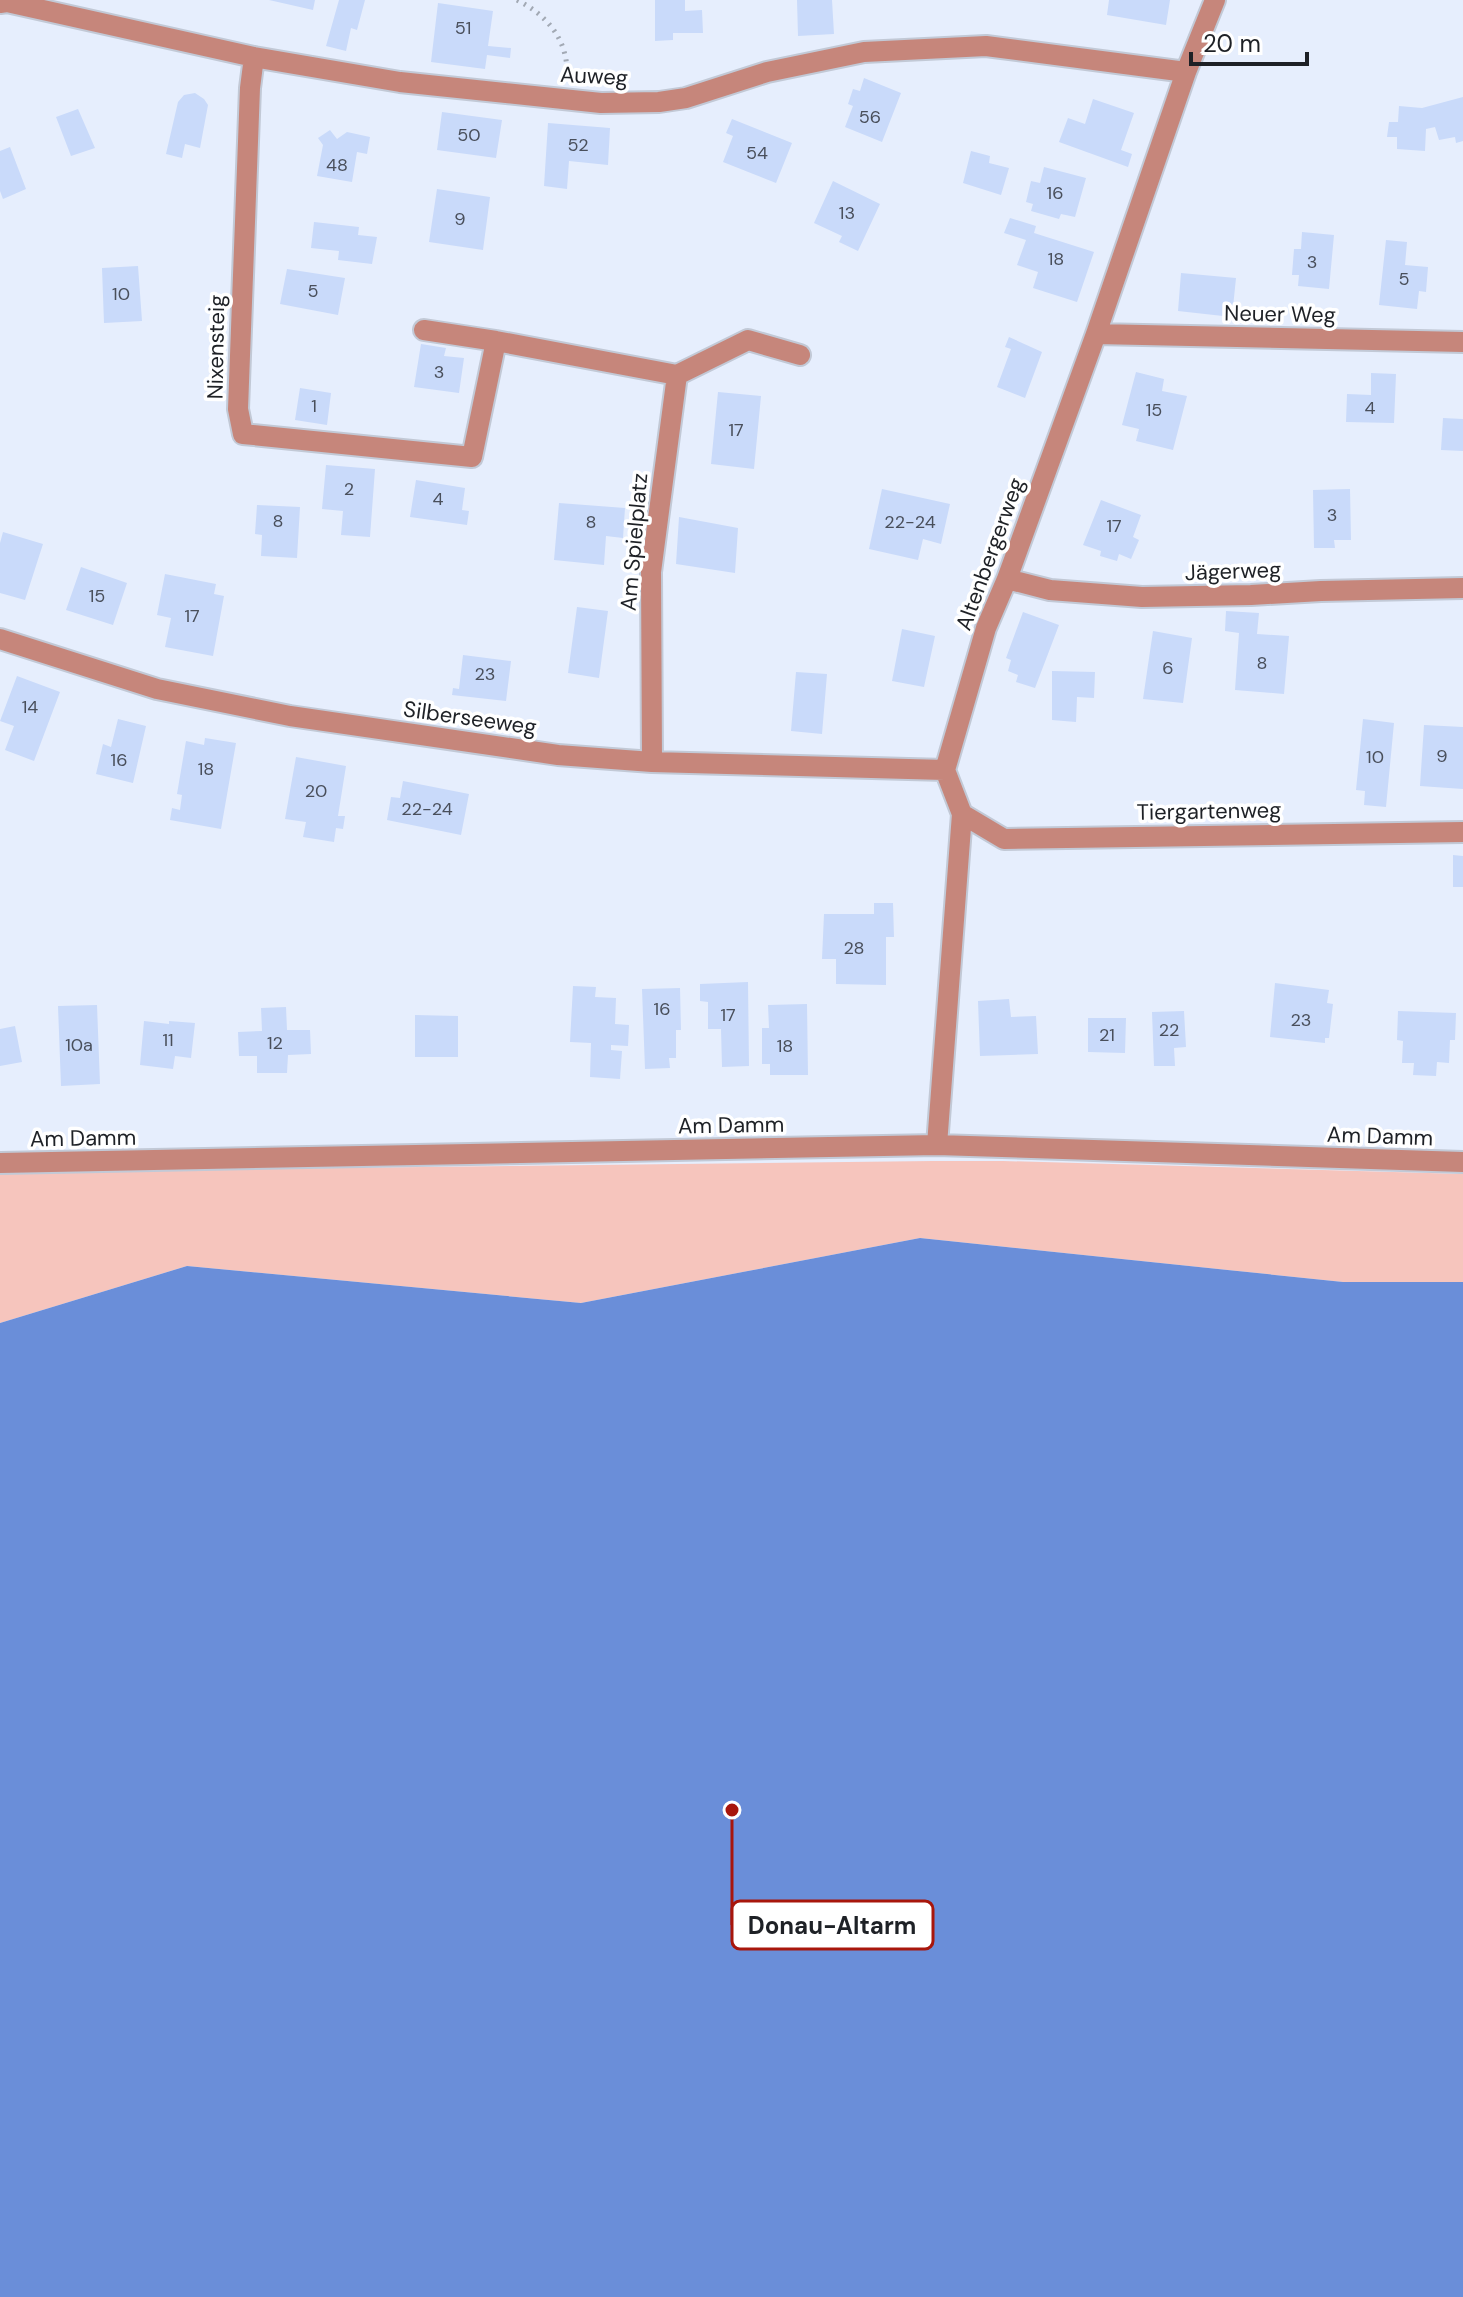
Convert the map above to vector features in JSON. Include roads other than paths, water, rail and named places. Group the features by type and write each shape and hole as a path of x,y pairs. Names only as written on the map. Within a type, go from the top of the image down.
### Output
{"street":[{"name":"Altenbergerweg","path":"945,770 986,628 1007,579 1186,72 1215,0"},
{"name":"Auweg","path":"0,3 7,2 254,57 400,82 601,103 659,102 686,98 767,72 864,52 986,46 1186,72"},
{"name":"Nixensteig","path":"254,57 250,88 238,409 243,434 472,457 496,341"},
{"path":"424,330 677,375 748,340 800,355"},
{"name":"Neuer Weg","path":"1096,334 1463,342"},
{"name":"Am Spielplatz","path":"652,762 651,572 677,375"},
{"name":"Jägerweg","path":"1007,579 1050,590 1142,597 1463,588"},
{"name":"Silberseeweg","path":"0,639 157,689 290,716 558,755 652,762 945,770"},
{"path":"937,1145 962,814 945,770"},
{"name":"Tiergartenweg","path":"962,814 1004,839 1463,832"},
{"name":"Am Damm","path":"0,1163 937,1145 1463,1162"}],"water":[{"path":"920,1238 1343,1282 1463,1282 1463,2297 0,2297 0,1323 187,1266 581,1303"}],"place":[{"name":"Donau-Altarm","path":"732,1810"}]}
